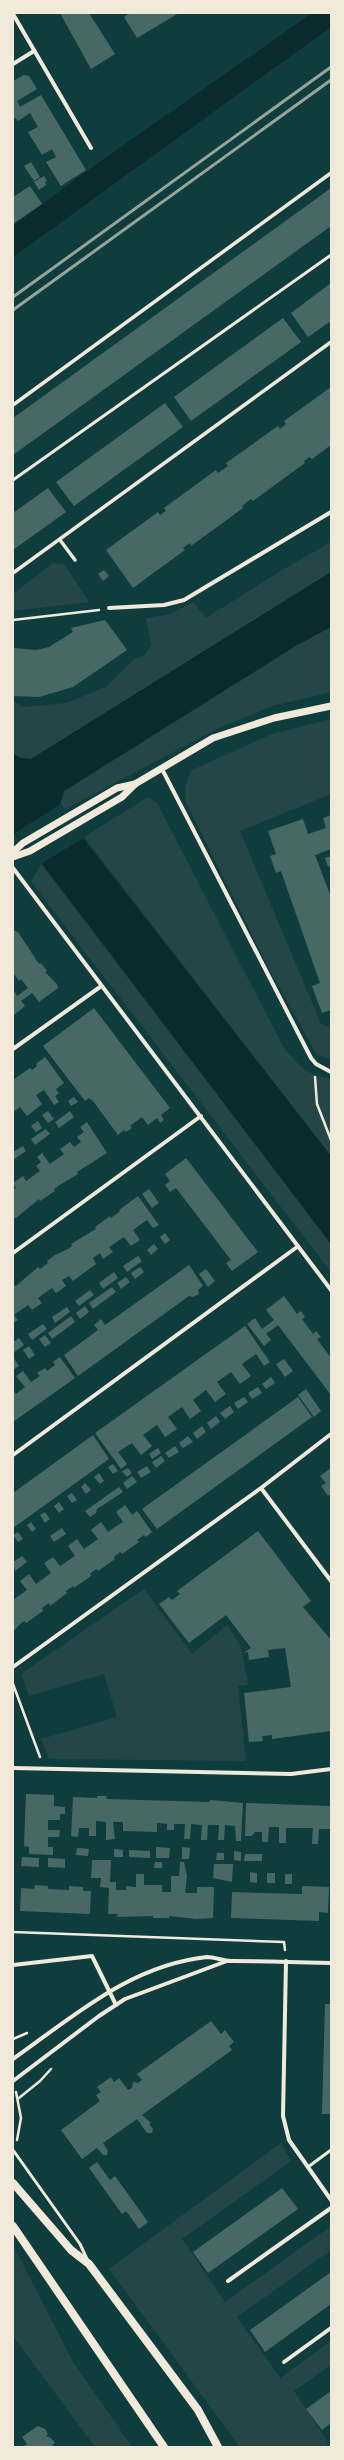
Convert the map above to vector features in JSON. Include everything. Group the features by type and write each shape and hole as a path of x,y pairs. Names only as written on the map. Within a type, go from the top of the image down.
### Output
{"main road":[{"path":"13,2183 71,2250 89,2264 198,2410 218,2447"},
{"path":"13,2226 164,2447"}],"street":[{"path":"13,14 91,148"},
{"path":"13,64 34,51"},
{"path":"13,405 331,174"},
{"path":"13,573 331,342"},
{"path":"109,608 164,605 184,600 331,512"},
{"path":"60,540 75,560"},
{"path":"13,857 30,851 122,797 135,784 213,738 274,718 331,706"},
{"path":"162,769 316,1064 331,1072"},
{"path":"13,852 23,843 117,788 135,784"},
{"path":"13,868 100,987 201,1116 331,1290"},
{"path":"13,1049 100,987"},
{"path":"13,1253 201,1116"},
{"path":"13,1455 298,1247"},
{"path":"13,1667 261,1488 331,1434"},
{"path":"261,1488 331,1581"},
{"path":"13,1768 291,1774 331,1769"},
{"path":"13,1965 92,1956 116,2005"},
{"path":"13,2059 56,2026 109,1991 143,1975 184,1961 209,1957 228,1961 331,1962"},
{"path":"13,2083 116,2005 148,1989 228,1961"},
{"path":"286,1961 283,2116 289,2140 331,2200"},
{"path":"228,2281 331,2208"},
{"path":"284,2362 331,2328"}],"lane":[{"path":"13,480 331,256"},
{"path":"13,2150 80,2244 89,2264"},
{"path":"308,2167 331,2150"}],"path":[{"path":"13,620 109,608"},
{"path":"316,1064 316,1099 322,1124 331,1140"},
{"path":"13,1684 44,1769"},
{"path":"13,1932 284,1942 286,1961"},
{"path":"13,2083 19,2098 21,2118 15,2142"}],"shaded area":[{"path":"312,13 331,13 331,27 13,257 13,226 88,170"},
{"path":"331,542 331,572 31,759 21,758 13,753 13,701 24,707 66,703 106,687 134,659 145,655 151,645 146,618 171,614 193,602 206,618 279,572"},
{"path":"53,563 64,564 89,602 13,611 13,594"},
{"path":"331,572 331,627 297,645 64,791 60,804 82,837 331,1156 331,1244 41,862 13,832 13,753 21,758 31,759"},
{"path":"331,627 331,692 272,706 219,728 64,810 60,804 64,791 297,645"},
{"path":"331,719 331,794 240,831 321,1024 331,1028 331,1059 317,1055 269,969 186,802 185,789 192,770 272,734"},
{"path":"148,797 157,803 283,1046 293,1059 303,1068 315,1075 331,1079 331,1156 84,837"},
{"path":"41,864 331,1244 331,1272 31,882"},
{"path":"144,1589 192,1654 227,1625 241,1646 248,1685 238,1686 246,1761 49,1759 41,1739 117,1717 104,1674 29,1696 21,1674"},
{"path":"281,2143 291,2161 182,2239 225,2302 331,2226 331,2250 237,2317 280,2378 331,2341 331,2365 294,2391 331,2447 240,2447 109,2269"},
{"path":"13,2245 73,2362 132,2447 95,2447 13,2336"}],"pier":[{"path":"61,804 85,837 41,864 15,833"}],"building":[{"path":"60,13 89,13 115,54 91,69"},
{"path":"130,13 179,13 137,38 124,17"},
{"path":"24,75 29,76 37,89 17,101 20,107 41,95 86,170 61,186 46,162 56,157 52,149 42,155 28,132 38,127 30,113 18,121 13,116 13,81"},
{"path":"31,162 40,177 34,181 24,166"},
{"path":"44,176 47,181 45,182 46,185 39,190 34,182"},
{"path":"30,186 42,204 13,224 13,197"},
{"path":"331,188 331,226 13,455 13,418"},
{"path":"331,283 331,321 308,337 291,313"},
{"path":"283,318 301,342 191,421 174,397"},
{"path":"331,387 331,445 312,459 309,457 304,461 305,463 253,501 251,499 242,506 243,508 191,546 190,543 183,548 185,550 133,588 106,550 158,512 160,515 166,511 164,508 216,470 218,473 228,466 226,463 278,426 280,429 286,424 284,421"},
{"path":"165,403 183,427 74,506 56,482"},
{"path":"48,488 66,512 13,550 13,513"},
{"path":"104,570 109,576 103,581 98,574"},
{"path":"105,620 127,650 73,687 39,697 13,696 13,648 36,650 49,647 73,632 71,628"},
{"path":"331,815 331,849 315,855 331,897 331,1010 322,1013 312,986 320,983 281,871 276,873 270,856 276,854 268,831 303,819 308,834 326,828 323,818"},
{"path":"331,856 331,865 328,867 325,858"},
{"path":"13,930 18,932 39,964 41,963 47,971 45,972 57,984 58,988 39,1002 32,993 21,1001 25,1006 13,1016 13,993 15,992 17,996 28,988 21,979 19,981 15,975 13,977"},
{"path":"94,1008 170,1108 161,1115 164,1120 160,1123 157,1118 148,1125 142,1117 130,1126 132,1128 126,1132 124,1130 118,1135 93,1101 89,1098 85,1101 43,1046"},
{"path":"45,1057 64,1083 56,1089 59,1093 55,1096 59,1102 54,1105 44,1090 36,1095 42,1104 27,1116 20,1107 13,1112 13,1080 30,1068 32,1070 37,1066 36,1064"},
{"path":"74,1097 78,1102 71,1106 68,1101"},
{"path":"48,1111 54,1119 48,1123 42,1115"},
{"path":"70,1111 74,1117 59,1128 55,1122"},
{"path":"38,1121 42,1128 36,1132 31,1126"},
{"path":"87,1122 107,1153 77,1172 78,1174 54,1189 55,1191 40,1201 39,1199 16,1218 13,1218 13,1190 16,1188 13,1183 23,1176 26,1181 40,1171 36,1166 41,1162 37,1157 42,1153 50,1164 64,1154 60,1149 70,1142 74,1147 81,1142 77,1137 84,1132 80,1127"},
{"path":"46,1129 50,1134 35,1145 31,1139"},
{"path":"23,1146 26,1151 13,1160 13,1152"},
{"path":"186,1158 258,1252 232,1271 226,1263 231,1260 176,1188 170,1192 165,1185 170,1181 165,1174"},
{"path":"149,1189 159,1203 152,1208 142,1194"},
{"path":"138,1196 159,1225 153,1228 147,1220 133,1230 140,1240 131,1246 124,1237 109,1247 113,1252 103,1259 100,1253 93,1258 96,1264 73,1281 69,1276 62,1280 66,1286 56,1293 52,1288 38,1298 42,1303 32,1310 28,1305 14,1315 18,1320 13,1323 13,1285 16,1286 38,1267 40,1269 55,1255 68,1249 72,1246 71,1244 96,1229 95,1227 110,1216 111,1218"},
{"path":"165,1233 170,1240 165,1244 160,1237"},
{"path":"154,1244 158,1249 151,1255 147,1250"},
{"path":"138,1256 142,1261 127,1272 123,1266"},
{"path":"189,1265 203,1286 198,1290 199,1294 193,1297 189,1296 78,1376 64,1355 98,1330 94,1325 101,1319 105,1325"},
{"path":"140,1267 144,1272 135,1279 131,1273"},
{"path":"206,1269 215,1281 208,1287 199,1274"},
{"path":"114,1272 118,1278 103,1289 99,1283"},
{"path":"126,1277 130,1282 121,1289 117,1283"},
{"path":"112,1287 116,1292 93,1309 89,1303"},
{"path":"90,1290 94,1295 79,1306 75,1301"},
{"path":"284,1296 297,1314 301,1311 305,1317 302,1319 313,1334 316,1331 321,1337 317,1339 331,1358 331,1395 278,1325 266,1334 271,1340 264,1346 247,1324 255,1318 262,1329 274,1320 266,1310"},
{"path":"85,1306 89,1312 80,1319 76,1313"},
{"path":"67,1307 70,1312 55,1323 52,1317"},
{"path":"71,1316 75,1322 52,1339 48,1333"},
{"path":"43,1324 47,1329 32,1340 28,1334"},
{"path":"245,1326 270,1362 264,1366 256,1354 242,1364 251,1376 240,1384 231,1372 217,1382 226,1394 215,1402 206,1390 193,1400 201,1411 190,1419 182,1407 168,1417 177,1429 165,1437 157,1425 143,1435 152,1446 141,1455 132,1443 118,1452 127,1464 121,1469 95,1433"},
{"path":"45,1335 51,1343 45,1347 39,1339"},
{"path":"19,1338 24,1345 13,1353 13,1342"},
{"path":"29,1346 35,1355 29,1359 23,1350"},
{"path":"13,1357 19,1366 13,1370"},
{"path":"60,1357 75,1378 13,1422 13,1390 16,1394 25,1387 16,1376 23,1371 31,1382 40,1376 37,1373 45,1368 47,1371 55,1365 53,1362"},
{"path":"284,1359 293,1371 285,1377 276,1364"},
{"path":"271,1377 275,1383 266,1389 262,1384"},
{"path":"258,1387 262,1393 252,1399 248,1393"},
{"path":"306,1389 321,1411 314,1417 298,1395"},
{"path":"244,1397 248,1402 238,1409 234,1403"},
{"path":"298,1397 312,1417 157,1529 142,1509"},
{"path":"230,1406 234,1412 225,1419 220,1413"},
{"path":"216,1416 220,1422 211,1429 207,1423"},
{"path":"202,1426 206,1432 197,1439 193,1433"},
{"path":"93,1435 109,1459 13,1528 13,1493"},
{"path":"188,1436 193,1442 183,1448 179,1443"},
{"path":"175,1446 179,1452 169,1458 165,1453"},
{"path":"158,1448 161,1453 152,1459 149,1454"},
{"path":"161,1456 165,1461 156,1468 152,1462"},
{"path":"113,1464 118,1471 113,1474 108,1467"},
{"path":"147,1466 151,1472 141,1478 137,1472"},
{"path":"128,1468 132,1473 127,1477 122,1471"},
{"path":"331,1468 331,1494 328,1496 321,1486 326,1483 320,1476"},
{"path":"99,1473 104,1481 100,1484 94,1477"},
{"path":"132,1476 137,1482 127,1489 123,1483"},
{"path":"85,1483 91,1490 86,1494 81,1487"},
{"path":"119,1487 123,1492 97,1509 96,1513 90,1517 85,1511"},
{"path":"72,1493 77,1500 72,1503 67,1496"},
{"path":"59,1502 64,1509 59,1513 54,1506"},
{"path":"125,1505 132,1515 137,1511 152,1532 146,1537 144,1535 137,1540 139,1542 122,1554 120,1552 114,1557 115,1559 98,1571 96,1569 90,1574 91,1576 74,1588 73,1586 66,1591 67,1593 50,1606 49,1603 42,1608 43,1611 26,1623 25,1621 21,1623 13,1632 13,1600 27,1590 20,1581 29,1574 36,1584 51,1573 44,1563 53,1557 60,1566 75,1556 68,1546 77,1539 84,1549 98,1539 91,1530 101,1522 108,1532 123,1522 116,1512"},
{"path":"45,1512 50,1519 45,1523 40,1515"},
{"path":"31,1522 36,1529 32,1532 27,1525"},
{"path":"62,1528 66,1534 54,1542 50,1536"},
{"path":"258,1531 311,1601 303,1607 331,1640 331,1731 272,1739 272,1735 262,1736 263,1741 249,1742 244,1693 291,1687 285,1648 268,1650 269,1657 249,1660 248,1652 243,1653 251,1648 226,1615 189,1643 159,1604 169,1597 172,1600 180,1594 177,1591"},
{"path":"18,1532 23,1539 18,1542 13,1535"},
{"path":"22,1556 27,1562 15,1571 13,1562"},
{"path":"26,1794 54,1795 54,1806 65,1807 65,1814 60,1814 60,1820 48,1820 48,1830 60,1830 59,1837 48,1837 48,1847 53,1847 53,1855 29,1854 29,1847 24,1846"},
{"path":"97,1796 106,1796 107,1799 209,1802 210,1800 243,1803 241,1841 236,1841 235,1826 225,1825 224,1840 218,1840 219,1825 208,1825 207,1840 201,1840 202,1825 191,1824 190,1839 184,1839 185,1824 174,1824 174,1830 167,1830 167,1824 157,1823 157,1832 123,1831 123,1822 113,1822 115,1839 106,1840 106,1822 96,1821 96,1836 89,1836 89,1828 79,1828 78,1837 71,1836 73,1797 97,1798"},
{"path":"246,1803 331,1806 330,1829 319,1829 318,1844 312,1844 313,1828 286,1828 286,1843 279,1843 279,1827 269,1827 268,1842 262,1842 262,1832 255,1832 252,1836 245,1836"},
{"path":"156,1847 170,1848 169,1858 156,1858"},
{"path":"182,1847 190,1848 189,1859 182,1859"},
{"path":"77,1848 89,1849 88,1856 76,1855"},
{"path":"114,1849 123,1850 123,1857 114,1857"},
{"path":"129,1850 150,1851 150,1858 129,1857"},
{"path":"234,1851 241,1852 241,1861 234,1860"},
{"path":"217,1853 224,1853 224,1860 216,1860"},
{"path":"245,1854 262,1854 262,1861 244,1861"},
{"path":"22,1857 39,1858 39,1867 21,1866"},
{"path":"48,1858 65,1859 65,1868 48,1867"},
{"path":"92,1860 111,1860 110,1882 116,1882 116,1890 126,1890 126,1886 136,1887 136,1874 144,1874 144,1885 162,1885 162,1892 171,1892 171,1876 179,1876 180,1862 184,1862 187,1876 185,1893 197,1893 197,1887 214,1887 213,1918 196,1919 169,1916 169,1918 153,1918 153,1916 117,1917 118,1914 108,1914 109,1888 100,1887 101,1878 91,1878"},
{"path":"155,1862 162,1862 162,1868 154,1868"},
{"path":"214,1864 233,1864 232,1882 213,1878"},
{"path":"250,1872 257,1873 257,1883 250,1882"},
{"path":"267,1873 275,1873 275,1883 267,1883"},
{"path":"285,1874 292,1874 292,1884 285,1884"},
{"path":"35,1885 48,1886 48,1889 69,1890 69,1886 83,1887 83,1891 91,1891 90,1914 20,1911 21,1888 34,1889"},
{"path":"302,1886 329,1887 328,1913 319,1912 319,1921 231,1918 232,1892 302,1894"},
{"path":"325,2004 331,2004 331,2114 322,2114"},
{"path":"211,2021 221,2034 225,2030 234,2042 229,2046 232,2050 142,2115 151,2123 149,2124 153,2129 152,2133 147,2133 137,2119 103,2143 108,2151 107,2155 103,2155 97,2148 82,2159 61,2130 100,2101 96,2095 101,2092 97,2087 111,2077 114,2082 119,2078 128,2090 132,2088 133,2082 138,2083 142,2080 137,2074"},
{"path":"97,2162 110,2180 115,2176 148,2222 139,2229 126,2211 122,2214 89,2168"},
{"path":"282,2188 298,2209 208,2273 193,2252"},
{"path":"331,2272 331,2304 265,2352 250,2330"},
{"path":"331,2391 331,2423 322,2430 306,2409"},
{"path":"38,2426 45,2429 48,2434 46,2436 51,2438 55,2443 52,2445 56,2447 22,2447 27,2444 22,2437"}],"railway":[{"path":"13,297 331,67"},
{"path":"13,310 331,80"}]}
